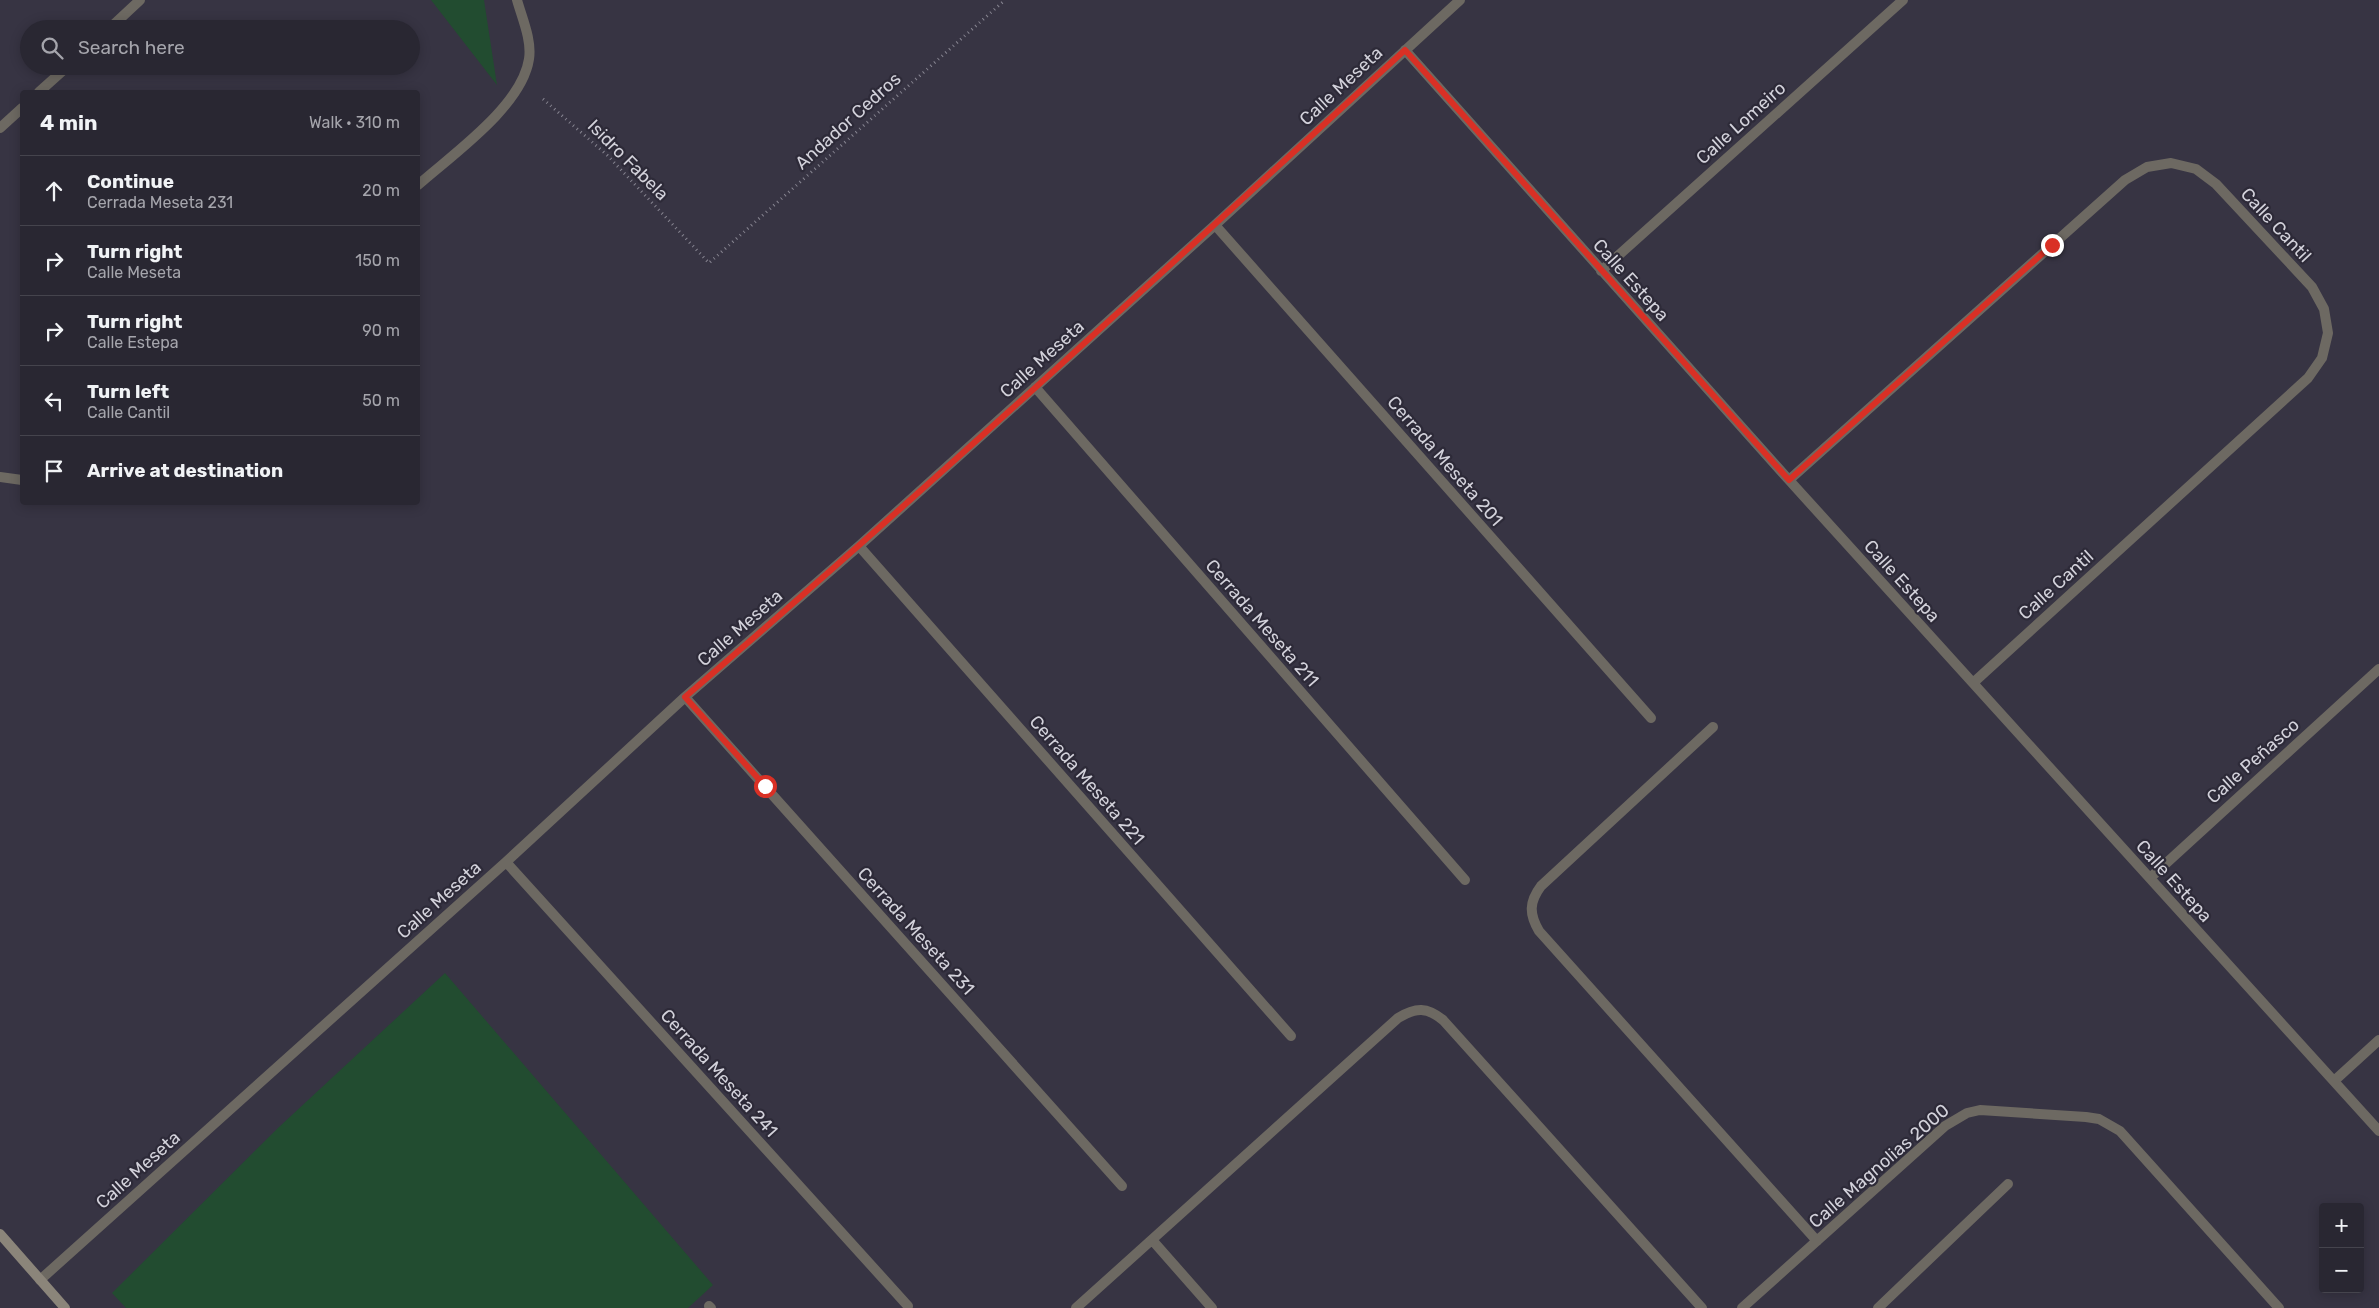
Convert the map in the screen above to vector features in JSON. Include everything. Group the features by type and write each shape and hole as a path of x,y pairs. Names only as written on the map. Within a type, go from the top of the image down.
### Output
{"main road":[{"path":"0,1234 65,1308"}],"street":[{"path":"119,20 140,0"},
{"path":"420,183 500,112 523,82 529,58 528,38 517,0"},
{"name":"Calle Meseta","path":"40,1280 506,862 685,697 1035,388 1460,0"},
{"name":"Calle Lomeiro","path":"1602,271 1903,0"},
{"name":"Calle Estepa","path":"1405,50 1789,480 2379,1131"},
{"path":"41,90 58,75"},
{"path":"0,128 20,110"},
{"name":"Calle Cantil","path":"1789,480 2125,180 2147,167 2171,163 2196,169 2216,184 2312,288 2324,309 2328,333 2322,358 2308,378 1973,683"},
{"name":"Cerrada Meseta 201","path":"1215,225 1651,718"},
{"name":"Cerrada Meseta 211","path":"1035,388 1465,880"},
{"path":"0,477 20,480"},
{"name":"Cerrada Meseta 221","path":"858,546 1291,1036"},
{"name":"Calle Peñasco","path":"2150,878 2379,668"},
{"name":"Cerrada Meseta 231","path":"685,697 1122,1186"},
{"path":"1713,727 1541,886 1532,902 1533,920 1539,931 1817,1241"},
{"name":"Cerrada Meseta 241","path":"506,862 908,1306"},
{"path":"1076,1308 1153,1241 1398,1018 1408,1012 1421,1010 1434,1012 1444,1020 1702,1308"},
{"path":"2334,1081 2379,1040"},
{"name":"Calle Magnolias 2000","path":"1742,1308 1945,1126 1967,1113 1992,1110 2086,1117 2110,1124 2129,1139 2279,1308"},
{"path":"1878,1308 2008,1184"},
{"path":"1153,1241 1212,1308"}],"path":[{"name":"Andador Cedros","path":"710,263 1005,0"},
{"name":"Isidro Fabela","path":"523,82 607,155 710,263"}],"green space":[{"path":"431,0 484,0 497,85"},
{"path":"445,973 713,1285 688,1308 126,1308 112,1293 279,1127"}],"route":[{"path":"765,786 685,697 888,520 1215,225 1405,50 1789,480 2052,245"}]}
